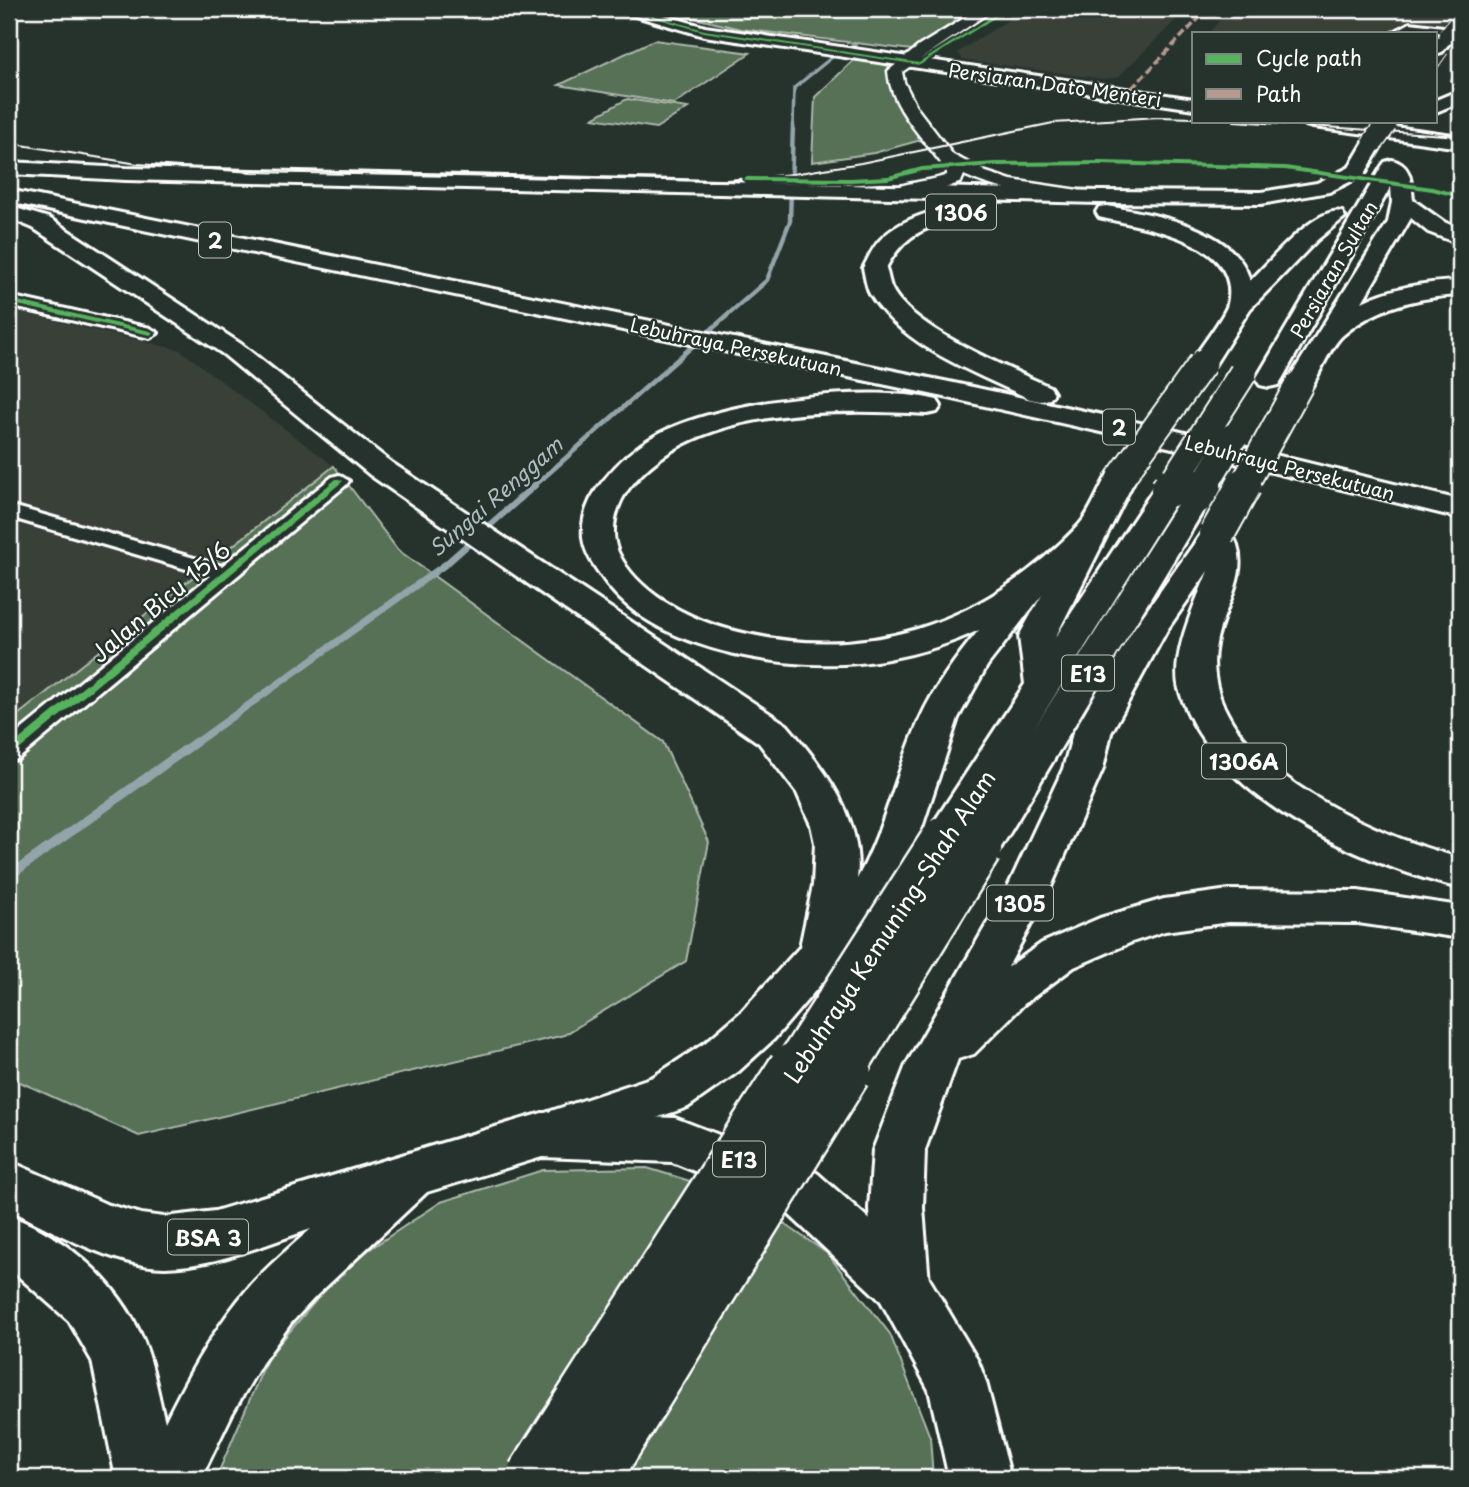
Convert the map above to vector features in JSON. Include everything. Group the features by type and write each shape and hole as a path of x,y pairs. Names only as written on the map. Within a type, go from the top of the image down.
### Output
{"main road":[{"path":"627,9 704,31 957,66"},
{"path":"648,9 716,27 816,46"},
{"path":"898,192 937,186 956,178 956,171 948,159 901,96 917,62 985,15 1006,9"},
{"path":"1438,46 1457,21"},
{"path":"917,62 940,56 957,66"},
{"name":"Persiaran Dato Menteri","path":"957,66 1192,97"},
{"name":"Persiaran Dato Menteri","path":"957,66 1192,104"},
{"path":"1438,106 1460,95"},
{"path":"1319,122 1367,130 1460,135"},
{"name":"Persiaran Sultan","path":"1256,367 1313,307 1402,136 1367,130 1357,171 1299,277"},
{"path":"1015,790 1092,733 1150,630 1217,534 1298,385 1399,222 1403,202 1400,173 1402,136 1460,142"},
{"path":"948,159 990,182 1013,188 1100,197"},
{"path":"9,168 85,173 1100,197 1261,198 1322,188 1357,171"},
{"name":"Lebuhraya Persekutuan","path":"9,181 681,327"},
{"name":"Lebuhraya Persekutuan","path":"9,196 681,327 1041,393 1459,494"},
{"path":"1403,202 1436,227 1460,237"},
{"name":"1306","path":"1041,393 928,336 897,313 879,289 873,267 881,251 895,237 918,224 970,210 1045,206 1097,211 1167,227 1200,239 1224,255 1236,273 1240,305"},
{"path":"9,211 41,223 232,349 381,469 772,734 813,782 833,828 837,863 821,953"},
{"path":"1043,684 1037,636 1121,477 1203,363 1240,305 1310,235 1334,217"},
{"path":"1329,334 1378,302 1433,289 1460,288"},
{"name":"Lebuhraya Persekutuan","path":"739,338 775,354 1177,440 1459,494"},
{"path":"775,354 834,378 1460,527"},
{"name":"Lebuhraya Kemuning–Shah Alam","path":"534,1478 962,844 1015,790 1256,367"},
{"path":"977,411 885,402 825,402 772,410 697,429 666,440 638,457 617,478 603,502 598,527 603,553 618,576 643,603 720,639 779,652 841,654 923,641 964,626 1033,584"},
{"name":"Lebuhraya Kemuning–Shah Alam","path":"592,1478 962,844 1043,684 1183,493"},
{"path":"169,1478 211,1393 242,1343 271,1304 410,1174 542,1135 670,1092 722,1057 757,1026 821,953 859,915 893,852 939,718 971,663 1033,584 1091,531"},
{"name":"1306A","path":"1217,534 1225,569 1198,644 1197,687 1217,729 1256,775 1328,823 1414,862 1460,873"},
{"name":"1305","path":"930,1065 1028,889 1083,769 1092,733"},
{"path":"901,1283 896,1208 899,1150 930,1065 1008,991 1058,955 1116,930 1164,915 1230,906 1359,907 1460,922"},
{"path":"542,1135 675,1140 798,1189 901,1283 957,1382 980,1478"},
{"name":"BSA 3","path":"9,1184 96,1226 141,1239 164,1242 215,1236 410,1174"},
{"path":"9,1241 30,1251 89,1301 119,1353 147,1478"}],"street":[{"path":"1399,32 1410,26 1457,21"},
{"path":"9,300 150,333"},
{"name":"Jalan Bicu 15/6","path":"9,753 339,481"},
{"name":"Jalan Bicu 15/6","path":"9,511 226,574"}],"shaded area":[{"path":"1025,9 1187,9 1118,77 1103,79 963,60 958,52"},
{"path":"1229,9 1450,9 1452,17 1436,32 1210,32"},
{"path":"9,310 180,350 334,466 9,722"}],"green space":[{"path":"656,9 983,9 912,50 741,29"},
{"path":"654,40 750,53 674,104 559,85"},
{"path":"855,59 888,65 888,83 925,139 874,153 812,162 815,97"},
{"path":"627,99 688,108 656,128 593,118"},
{"path":"334,466 398,550 663,742 709,842 686,961 564,1035 139,1136 9,1077 9,722"},
{"path":"647,1168 746,1198 827,1253 890,1334 930,1437 933,1478 216,1478 268,1357 346,1265 441,1202 543,1170"}],"waterway":[{"name":"Sungai Renggam","path":"793,126 794,88 831,58 855,44"},
{"name":"Sungai Renggam","path":"764,283 790,221 793,124"},
{"name":"Sungai Renggam","path":"533,487 764,283"},
{"name":"Sungai Renggam","path":"194,744 446,564 535,485"},
{"name":"Sungai Renggam","path":"9,876 196,742"}],"tram line":[{"path":"9,143 138,164 252,172 716,181 793,174 861,163 1053,123 1160,117 1192,118"},
{"path":"1249,122 1460,136"}],"marked path":[{"path":"1132,88 1208,9"}],"cycle path":[{"path":"627,9 704,31 920,64 1006,9"},
{"path":"747,179 851,180 888,178 922,169 995,164 1101,163 1285,168 1432,189 1460,196"},
{"path":"9,301 150,333"},
{"path":"9,753 339,481"}]}
